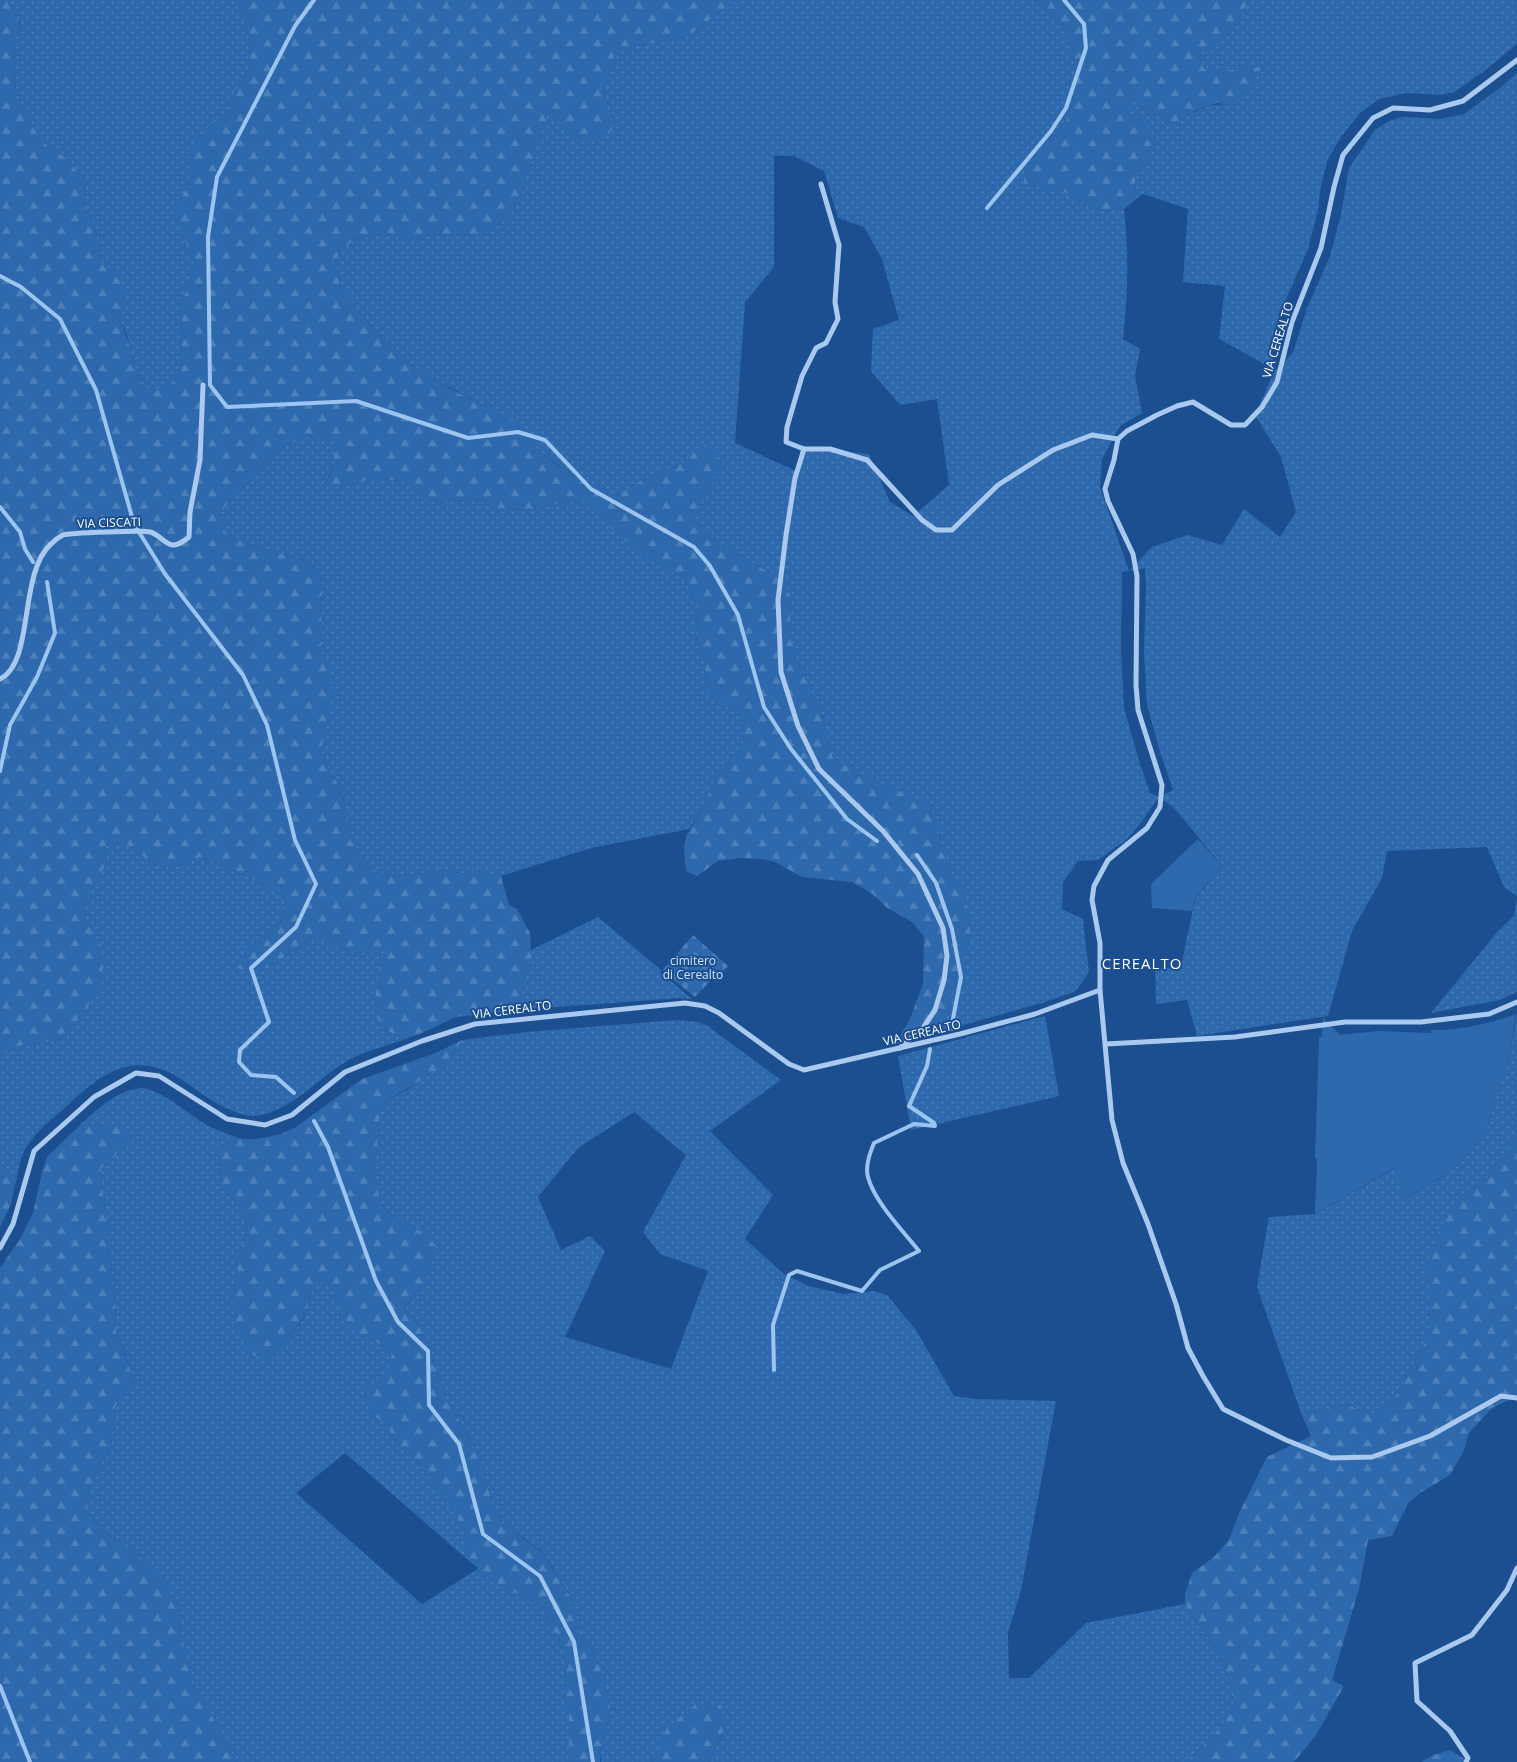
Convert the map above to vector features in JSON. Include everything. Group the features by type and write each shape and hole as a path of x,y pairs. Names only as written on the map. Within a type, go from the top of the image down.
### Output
{"street":[{"name":"VIA CEREALTO","path":"1118,439 1127,431 1157,415 1177,406 1193,402 1231,425 1245,425 1262,407 1277,382 1292,322 1321,248 1343,154 1373,118 1393,108 1430,110 1463,101 1517,60"},
{"path":"821,184 839,245 835,302 838,319 826,343 816,348 802,376 787,427 786,442 804,449 830,449 867,460 922,520 936,530 952,530 998,485 1053,450 1092,435 1118,439 1105,489 1108,501 1133,554 1137,576 1136,685 1138,710 1162,785 1160,808 1147,828 1108,860 1094,886 1092,900 1100,943 1100,990 1112,1120 1123,1163 1148,1224 1176,1304 1188,1348 1203,1376 1223,1409 1286,1440 1331,1458 1372,1457 1430,1436 1501,1396 1517,1398"},
{"name":"VIA CISCATI","path":"0,679 7,675 11,669 20,648 26,623 32,578 41,557 49,545 64,535 152,532 168,544 175,545 189,537 190,512 200,460 203,385"},
{"path":"804,449 795,478 778,600 781,672 798,726 819,770 883,831 918,874 943,928 947,956 944,980 935,1010 923,1028 900,1048"},
{"name":"VIA CEREALTO","path":"0,1248 14,1224 34,1151 94,1097 136,1073 159,1076 227,1120 265,1125 292,1115 345,1072 422,1041 475,1024 685,1003 705,1006 719,1013 789,1064 804,1070 1035,1014 1100,990"},
{"path":"1106,1044 1235,1037 1345,1022 1422,1022 1489,1014 1517,1002"},
{"path":"1466,1762 1468,1758 1450,1731 1417,1700 1415,1663 1472,1635 1507,1590 1517,1568"}],"green space":[{"path":"0,0 8,0 21,27 14,42 16,98 42,142 69,160 84,181 86,209 95,229 102,263 119,277 128,301 119,320 143,387 156,391 175,381 181,368 182,304 194,265 175,212 193,178 187,160 195,138 228,109 249,68 249,35 238,6 241,0 736,0 685,38 637,46 615,54 603,91 616,123 606,138 584,141 568,134 562,122 549,112 521,192 509,217 481,235 433,235 410,240 386,232 353,240 335,259 341,289 373,328 409,362 427,376 476,402 506,415 526,431 538,450 557,465 579,478 618,496 636,483 685,462 704,444 723,461 719,475 703,494 693,514 705,534 754,564 778,576 791,596 790,635 797,661 821,712 833,758 867,777 927,804 936,818 941,845 952,874 961,887 967,905 971,928 965,966 955,987 942,1031 895,1044 910,1019 923,984 924,936 912,922 886,907 871,893 852,882 802,877 775,862 762,859 741,858 718,861 697,876 686,871 684,851 686,836 703,807 714,781 744,741 741,716 719,701 706,689 705,663 696,638 697,609 686,580 645,556 621,538 586,503 568,502 527,510 495,508 474,498 441,504 424,497 415,483 374,478 344,487 324,487 334,465 334,442 310,436 285,445 237,493 221,512 225,532 248,544 300,559 314,566 322,580 321,651 334,683 333,699 321,750 328,768 342,791 350,833 357,853 369,868 393,877 445,870 466,874 481,871 501,876 509,905 517,909 530,933 532,964 525,976 518,1010 456,1017 406,1039 381,1028 374,1004 383,952 354,953 312,936 299,948 256,974 238,968 246,949 280,923 286,899 258,881 200,857 172,868 153,864 125,843 106,844 105,866 87,899 84,919 101,946 104,964 100,984 84,1014 59,1040 21,1045 0,1057"},
{"path":"8,0 241,0 238,6 249,35 249,68 228,109 215,122 194,178 183,194 176,212 194,265 182,304 181,368 175,381 156,391 143,387 127,335 119,320 119,278 102,263 95,229 86,209 84,181 69,160 42,142 16,98 14,42 21,27"},
{"path":"736,0 1034,0 1062,23 1072,48 1077,86 1067,119 1049,138 1024,187 1039,186 1066,193 1102,211 1124,209 1127,274 1123,339 1140,349 1135,376 1142,413 1120,426 1102,459 1100,487 1129,571 1122,572 1121,651 1124,708 1150,793 1159,797 1126,840 1098,860 1078,861 1063,882 1062,909 1083,919 1089,972 1076,991 1042,1003 942,1031 955,987 965,966 971,928 967,905 961,887 952,875 941,845 936,818 833,758 821,712 797,661 790,635 791,596 778,576 754,564 705,534 692,514 703,494 719,475 715,454 704,444 685,462 636,483 618,496 579,478 558,465 538,450 526,431 427,376 373,328 341,289 335,259 353,240 386,232 410,240 433,235 481,235 509,217 521,192 549,111 562,122 616,123 603,91 615,54 637,46 685,38","holes":["774,156 794,156 824,171 838,218 864,227 882,259 899,320 873,329 871,371 900,405 937,399 949,485 913,516 890,502 869,454 801,448 796,471 735,443 745,302 774,267"]},
{"path":"1034,0 1249,0 1231,33 1214,47 1197,54 1204,68 1220,73 1245,66 1261,68 1248,95 1229,105 1217,103 1196,110 1174,124 1128,101 1128,111 1146,123 1155,146 1146,162 1135,174 1136,199 1124,209 1102,211 1066,193 1039,186 1024,187 1024,166 1067,119 1077,86 1072,48 1062,23"},
{"path":"1249,0 1517,0 1517,44 1483,72 1454,92 1440,95 1406,93 1379,99 1360,113 1341,137 1328,159 1308,249 1284,304 1271,348 1276,370 1293,353 1306,311 1330,256 1341,214 1349,168 1375,130 1389,121 1402,117 1441,119 1464,114 1517,73 1517,896 1504,887 1487,847 1387,851 1382,878 1352,931 1328,1016 1197,1036 1187,1000 1156,1004 1155,969 1174,967 1182,962 1195,899 1222,866 1175,809 1159,797 1173,790 1147,705 1144,651 1145,568 1129,571 1152,547 1187,535 1222,545 1244,509 1280,537 1296,512 1281,457 1255,415 1275,370 1219,339 1225,286 1183,282 1188,209 1143,194 1136,199 1135,174 1146,162 1146,123 1128,111 1128,101 1174,124 1194,112 1207,107 1229,105 1245,66 1220,73 1204,68 1197,54 1216,44 1229,33"},
{"path":"310,436 334,442 334,465 324,486 344,487 374,478 415,483 424,497 441,504 474,498 495,508 527,510 568,502 586,503 645,556 686,580 697,609 696,638 705,663 706,689 719,701 741,716 744,741 714,781 703,807 689,829 591,848 501,876 481,871 466,874 445,870 393,877 369,868 357,853 350,833 342,791 328,768 321,750 334,683 321,651 322,580 314,566 300,559 248,544 225,532 221,512 237,493 285,445"},
{"path":"1198,839 1222,866 1195,898 1192,911 1152,908 1151,884"},
{"path":"125,843 153,864 173,868 200,857 258,881 286,899 280,923 246,949 256,974 299,948 312,936 354,953 384,952 374,1004 381,1028 406,1039 377,1048 349,1060 293,1101 269,1113 255,1116 237,1113 220,1105 165,1071 150,1066 121,1068 107,1074 94,1083 42,1128 26,1148 17,1177 0,1164 0,1057 21,1045 59,1040 84,1014 100,984 101,946 84,919 87,899 105,866 106,844"},
{"path":"1517,899 1517,992 1500,1000 1431,1013 1498,931 1514,916"},
{"path":"598,917 692,999 679,998 518,1010 525,976 532,964 531,950"},
{"name":"cimitero di Cerealto","path":"693,935 728,966 720,975 718,973 695,997 662,971"},
{"path":"1517,1013 1517,1135 1487,1178 1458,1199 1430,1306 1428,1337 1391,1405 1372,1414 1347,1405 1301,1413 1257,1287 1269,1217 1315,1214 1395,1168 1405,1199 1450,1172 1484,1137 1509,1057"},
{"path":"1516,1014 1509,1057 1484,1137 1450,1172 1404,1199 1394,1168 1315,1214 1319,1037 1322,1037 1323,1018 1340,1035 1378,1031 1431,1033 1431,1030 1474,1026"},
{"path":"1045,1016 1059,1096 911,1130 898,1056"},
{"path":"677,1020 698,1022 706,1025 781,1080 710,1131 773,1195 745,1239 784,1274 809,1286 843,1294 874,1291 887,1295 916,1330 954,1396 976,1399 1056,1401 1021,1590 1008,1633 1009,1678 1029,1678 1086,1623 1185,1604 1219,1653 1229,1680 1234,1706 1213,1736 1186,1762 709,1762 725,1729 652,1759 651,1762 601,1762 600,1752 607,1730 610,1705 603,1676 594,1651 578,1625 570,1596 542,1551 502,1523 492,1503 478,1451 448,1403 428,1345 418,1323 404,1309 410,1302 432,1262 424,1233 385,1211 379,1195 373,1167 377,1152 380,1112 388,1100 407,1090 453,1054 462,1040 527,1032","holes":["634,1112 686,1155 643,1232 660,1254 708,1271 671,1369 565,1337 605,1251 590,1236 561,1250 538,1197 578,1148"]},
{"path":"462,1040 453,1054 434,1072 388,1100 380,1112 377,1152 373,1167 379,1195 385,1211 424,1233 437,1247 423,1280 404,1309 418,1323 428,1345 448,1403 478,1451 492,1503 502,1523 542,1552 570,1596 578,1625 594,1651 603,1676 610,1705 607,1730 600,1752 600,1762 569,1762 569,1721 565,1692 566,1665 562,1645 544,1612 526,1597 510,1591 476,1570 478,1568 468,1560 465,1535 457,1517 415,1459 402,1450 386,1425 370,1412 364,1388 376,1382 384,1374 392,1351 350,1330 333,1290 314,1277 305,1316 268,1361 253,1355 235,1332 232,1294 238,1270 237,1255 247,1234 246,1217 233,1199 219,1185 220,1162 216,1149 236,1137 257,1139 281,1134 296,1127 362,1079 433,1054"},
{"path":"143,1088 160,1094 207,1125 236,1137 216,1149 220,1162 219,1185 233,1199 246,1217 247,1234 237,1255 238,1270 232,1294 268,1361 305,1317 314,1277 333,1290 351,1330 392,1351 391,1361 386,1373 375,1384 370,1412 386,1425 402,1450 415,1459 457,1517 465,1535 468,1560 345,1453 296,1493 422,1604 476,1570 510,1591 526,1597 544,1612 562,1645 566,1665 565,1692 569,1721 569,1762 237,1762 192,1684 178,1620 178,1606 128,1545 99,1530 87,1507 90,1484 111,1446 115,1407 124,1392 131,1369 116,1331 115,1295 107,1239 108,1223 102,1187 101,1169 119,1153 115,1124 81,1124 109,1100 125,1092"},
{"path":"81,1124 115,1124 131,1130 123,1147 101,1169 108,1223 107,1239 115,1295 116,1331 136,1384 124,1392 115,1407 111,1446 90,1484 87,1507 99,1530 128,1545 167,1583 178,1606 178,1620 192,1684 237,1762 0,1762 0,1268 20,1239 33,1213 47,1157"},
{"path":"1517,1135 1517,1396 1492,1408 1469,1433 1464,1450 1450,1475 1420,1493 1408,1503 1392,1536 1368,1540 1359,1589 1332,1680 1342,1685 1343,1688 1316,1735 1294,1762 1186,1762 1213,1736 1234,1706 1229,1680 1219,1653 1185,1604 1185,1594 1192,1573 1214,1557 1229,1540 1240,1511 1267,1457 1311,1436 1301,1413 1347,1405 1372,1414 1391,1405 1428,1337 1430,1306 1426,1266 1444,1220 1458,1199 1487,1178"},
{"path":"0,1164 17,1177 11,1204 0,1227"},
{"path":"696,1704 721,1705 725,1728 709,1762 651,1762 667,1728"},
{"path":"1450,1750 1469,1762 1421,1762 1434,1755"}],"waterway":[{"path":"314,0 295,26 217,177 208,237 210,385 227,407 356,401 468,438 518,432 545,440 591,489 694,547 710,566 738,615 764,707 791,749 847,819 877,841"},
{"path":"987,208 1051,131 1066,108 1086,48 1084,24 1064,0"},
{"path":"0,276 21,287 60,319 96,390 134,524 165,574 243,675 267,725 295,840 316,884 296,927 251,968 269,1022 240,1050 239,1062 251,1075 276,1077 294,1093"},
{"path":"0,507 20,532 25,549 33,562"},
{"path":"0,771 10,725 37,677 55,633 47,582"},
{"path":"917,855 936,883 952,929 961,977 951,1029"},
{"path":"774,1370 773,1325 789,1275 797,1271 862,1291 880,1270 919,1251 876,1196 868,1177 867,1168 874,1143 914,1124 935,1126 934,1123 909,1106 927,1066 930,1049"},
{"path":"314,1121 328,1147 376,1281 398,1322 428,1351 429,1405 459,1444 483,1534 540,1576 574,1642 593,1762"},
{"path":"0,1686 30,1762"}],"district":[{"name":"CEREALTO","path":"1142,964"}]}
